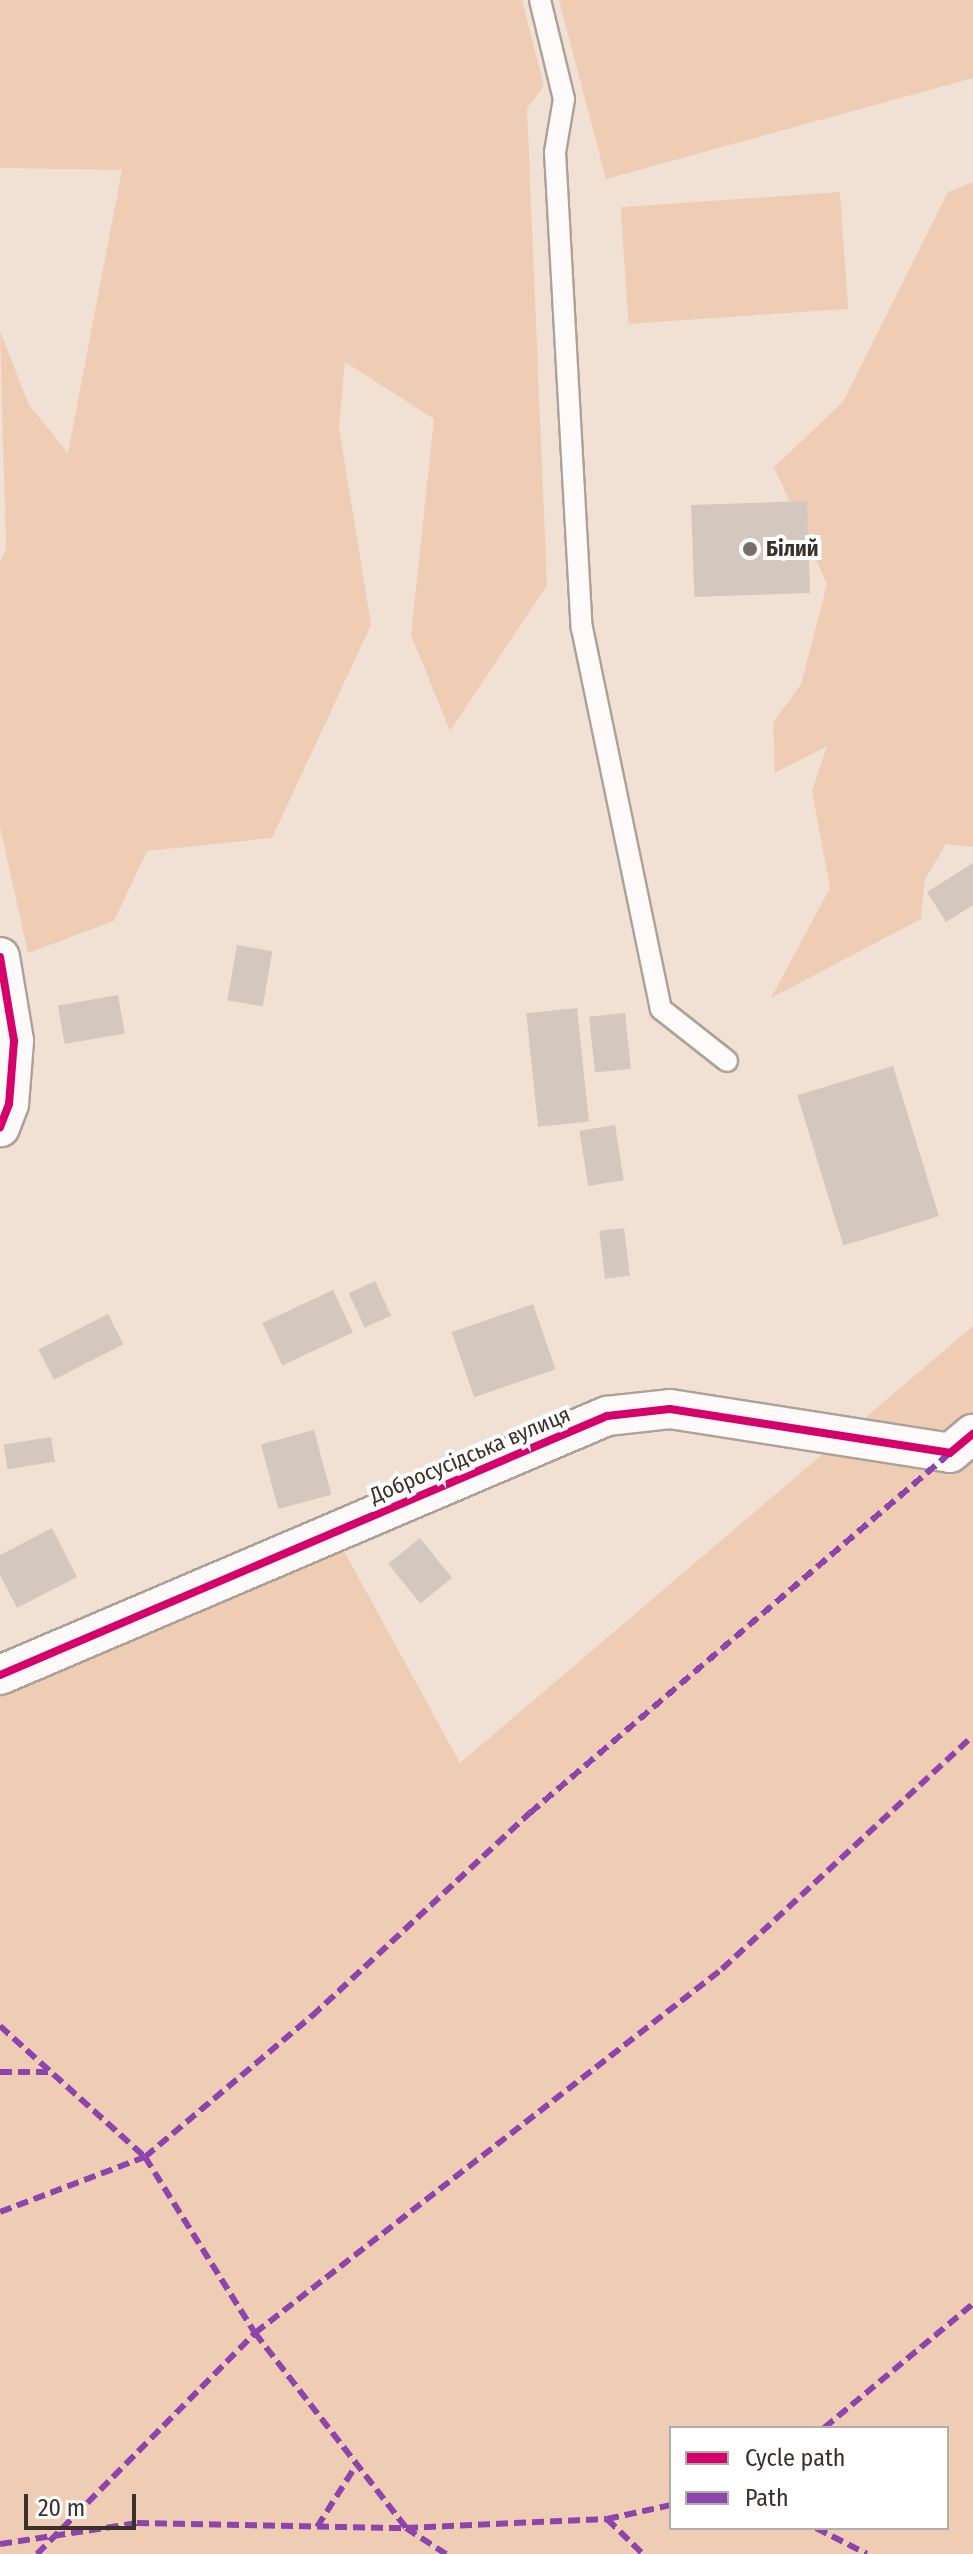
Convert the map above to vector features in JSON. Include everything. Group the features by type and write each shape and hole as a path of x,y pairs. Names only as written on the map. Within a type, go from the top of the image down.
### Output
{"street":[{"path":"0,957 14,1041 9,1104 0,1127"},
{"name":"Добросусідська вулиця","path":"0,1675 607,1416 670,1409 965,1449"}],"lane":[{"path":"540,0 564,99 555,152 582,628 661,1009 727,1061"}],"shaded area":[{"path":"0,0 522,0 544,86 527,108 547,585 450,731 411,635 434,419 345,362 339,427 371,625 272,838 147,851 114,921 28,953 0,827 0,562 6,549 0,331 29,405 68,453 122,170 0,168"},
{"path":"559,0 973,0 973,78 606,179"},
{"path":"973,182 973,847 946,844 925,879 921,919 771,998 830,888 812,791 827,746 775,773 773,723 801,684 827,584 774,467 843,402 948,192"},
{"path":"840,192 848,309 629,324 621,207"},
{"path":"973,1326 973,2554 0,2554 0,1688 339,1542 460,1763"}],"building":[{"name":"Білий","path":"807,501 810,593 694,597 691,505"},
{"path":"973,863 973,905 946,922 927,892"},
{"path":"237,945 272,951 263,1006 227,1000"},
{"path":"118,995 125,1033 65,1044 58,1006"},
{"path":"577,1008 589,1121 538,1127 526,1013"},
{"path":"625,1013 631,1069 595,1072 589,1017"},
{"path":"893,1066 939,1216 843,1245 797,1095"},
{"path":"615,1125 624,1180 588,1186 579,1131"},
{"path":"624,1228 630,1276 605,1279 599,1231"},
{"path":"375,1281 391,1315 365,1328 349,1293"},
{"path":"333,1290 353,1333 282,1366 262,1323"},
{"path":"533,1304 555,1369 474,1397 452,1332"},
{"path":"108,1314 123,1344 54,1380 39,1349"},
{"path":"314,1430 331,1495 278,1509 261,1444"},
{"path":"51,1437 55,1462 8,1469 4,1445"},
{"path":"52,1528 77,1577 17,1608 0,1575 0,1555"},
{"path":"420,1538 452,1578 420,1603 388,1564"}],"marked path":[{"path":"0,2212 145,2157 312,2016 530,1813 950,1453"},
{"path":"37,2554 255,2333 722,1969 973,1736"},
{"path":"0,2026 145,2157 255,2333 406,2528 446,2554"},
{"path":"0,2072 48,2072"},
{"path":"826,2426 973,2304"},
{"path":"317,2527 357,2464"},
{"path":"0,2544 137,2523 406,2528 607,2519 669,2505"},
{"path":"607,2519 643,2554"},
{"path":"820,2530 867,2554"}],"cycle path":[{"path":"0,957 14,1041 9,1104 0,1127"},
{"path":"0,1675 607,1416 670,1409 950,1453 973,1434"}],"place":[{"name":"Білий","path":"750,549"}]}
